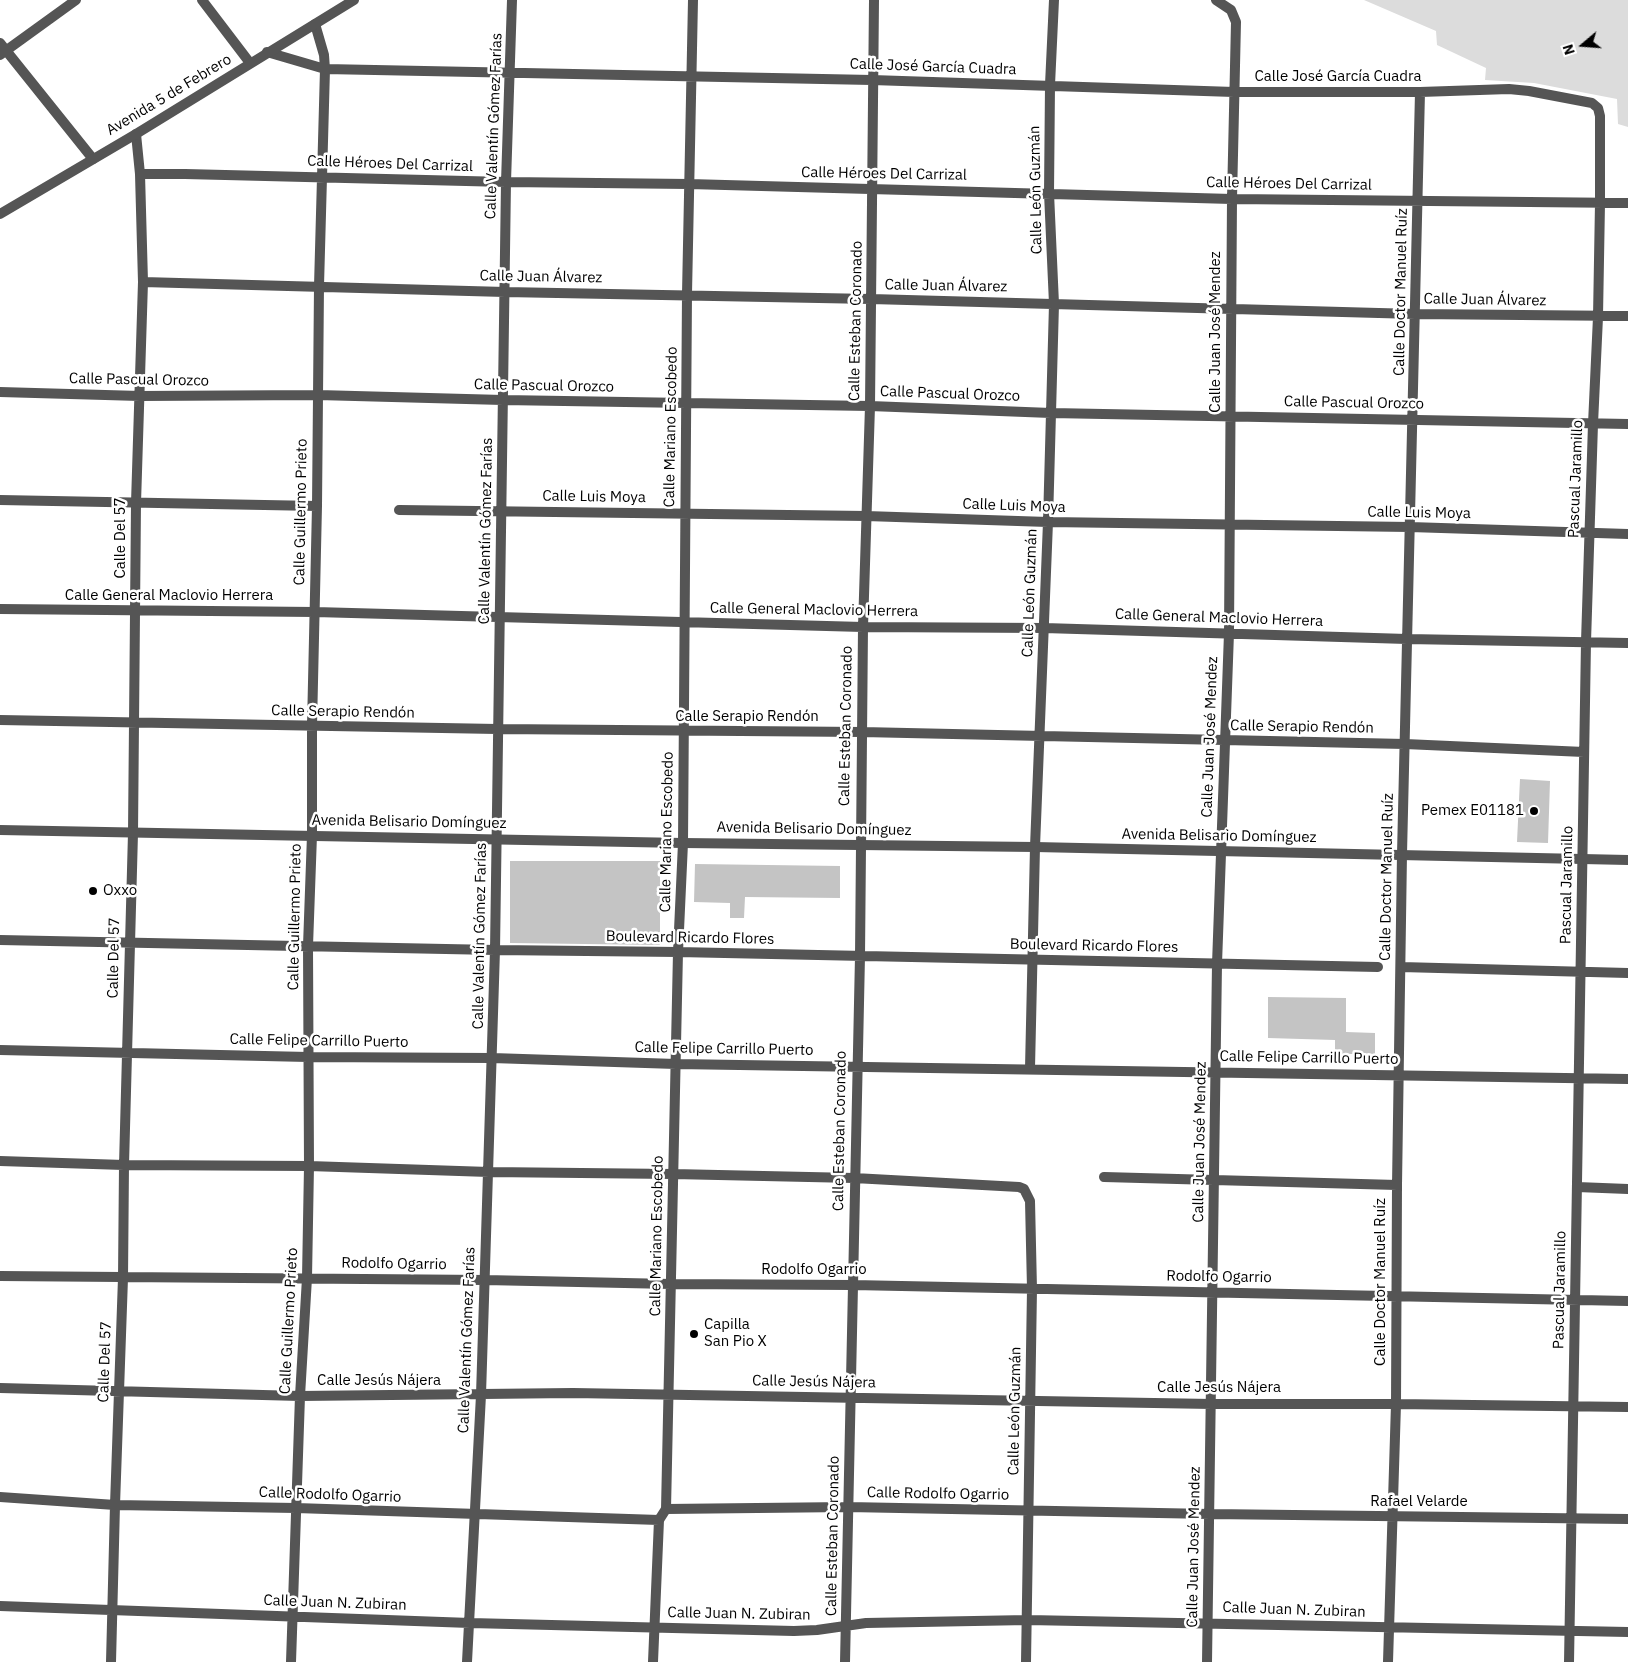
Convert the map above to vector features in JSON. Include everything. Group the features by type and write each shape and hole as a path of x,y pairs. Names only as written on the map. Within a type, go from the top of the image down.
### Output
{"street":[{"path":"76,0 2,50 93,158"},
{"path":"202,0 250,63"},
{"name":"Avenida 5 de Febrero","path":"0,214 136,134 354,0"},
{"name":"Calle Valentín Gómez Farías","path":"468,1662 481,1395 495,950 497,729 506,292 506,182 512,0"},
{"name":"Calle Mariano Escobedo","path":"653,1662 660,1520 666,1509 678,952 683,843 687,294 693,0"},
{"name":"Calle Esteban Coronado","path":"845,1662 856,1067 860,956 863,627 870,406 874,0"},
{"name":"Calle León Guzmán","path":"1030,1068 1035,847 1048,522 1054,304 1049,193 1050,85 1054,0"},
{"name":"Calle Juan José Mendez","path":"1207,1662 1217,1072 1217,964 1229,633 1232,198 1236,22 1231,10 1216,0"},
{"name":"Calle Guillermo Prieto","path":"291,1662 300,1396 307,1278 309,1166 308,946 312,835 321,178 325,69 315,24"},
{"name":"Calle José García Cuadra","path":"267,52 325,69 872,80 1234,92 1523,90 1592,104 1598,108"},
{"name":"Calle Doctor Manuel Ruíz","path":"1388,1662 1396,1404 1402,854 1420,92"},
{"name":"Pascual Jaramillo","path":"1569,1662 1588,533 1598,317 1600,116 1598,108"},
{"name":"Calle Del 57","path":"111,1662 114,1504 123,1278 124,1165 133,833 136,503 142,282 140,174 136,134"},
{"name":"Calle Héroes Del Carrizal","path":"140,174 689,184 1418,202 1628,203"},
{"name":"Calle Juan Álvarez","path":"142,282 506,292 687,294 1415,314 1628,316"},
{"name":"Calle Pascual Orozco","path":"0,392 140,396 318,394 503,400 870,406 1051,413 1628,424"},
{"path":"0,500 317,506"},
{"name":"Calle Luis Moya","path":"399,510 866,516 1048,522 1410,527 1628,534"},
{"name":"Calle General Maclovio Herrera","path":"0,609 136,612 315,612 863,627 1044,628 1407,639 1628,642"},
{"name":"Calle Serapio Rendón","path":"0,720 684,732 862,732 1405,744 1584,752"},
{"name":"Avenida Belisario Domínguez","path":"0,830 683,843 1035,847 1628,860"},
{"name":"Boulevard Ricardo Flores","path":"0,940 1378,967"},
{"path":"1401,967 1628,973"},
{"name":"Calle Felipe Carrillo Puerto","path":"0,1050 308,1057 492,1058 676,1064 1030,1068 1628,1079"},
{"path":"0,1161 124,1165 309,1166 489,1172 854,1178"},
{"path":"1104,1177 1397,1184"},
{"name":"Calle León Guzmán","path":"854,1178 1019,1187 1026,1191 1030,1201 1032,1289 1026,1662"},
{"path":"1577,1188 1628,1189"},
{"name":"Rodolfo Ogarrio","path":"0,1276 853,1285 1628,1301"},
{"name":"Calle Jesús Nájera","path":"0,1388 300,1396 573,1393 1212,1404 1628,1407"},
{"name":"Calle Rodolfo Ogarrio","path":"0,1497 114,1504 660,1520"},
{"name":"Calle Rodolfo Ogarrio","path":"666,1509 848,1507 1210,1514"},
{"name":"Rafael Velarde","path":"1210,1514 1628,1519"},
{"name":"Calle Juan N. Zubiran","path":"0,1606 470,1623 794,1631 882,1622 1028,1620 1628,1632"}],"shaded area":[{"path":"1364,0 1628,0 1628,127 1618,124 1617,99 1534,83 1485,80 1486,68 1437,45 1436,31"}],"building":[{"name":"Pemex E01181","path":"1520,779 1550,781 1548,843 1517,842"},
{"path":"510,861 660,861 660,945 510,943"},
{"path":"695,864 840,866 840,898 745,897 744,918 730,918 730,903 694,902"},
{"path":"1268,997 1346,998 1346,1032 1375,1033 1375,1054 1335,1054 1335,1040 1268,1038"}],"place":[{"name":"Pemex E01181","path":"1534,811"},
{"name":"Oxxo","path":"93,891"},
{"name":"Capilla San Pio X","path":"694,1334"}]}
